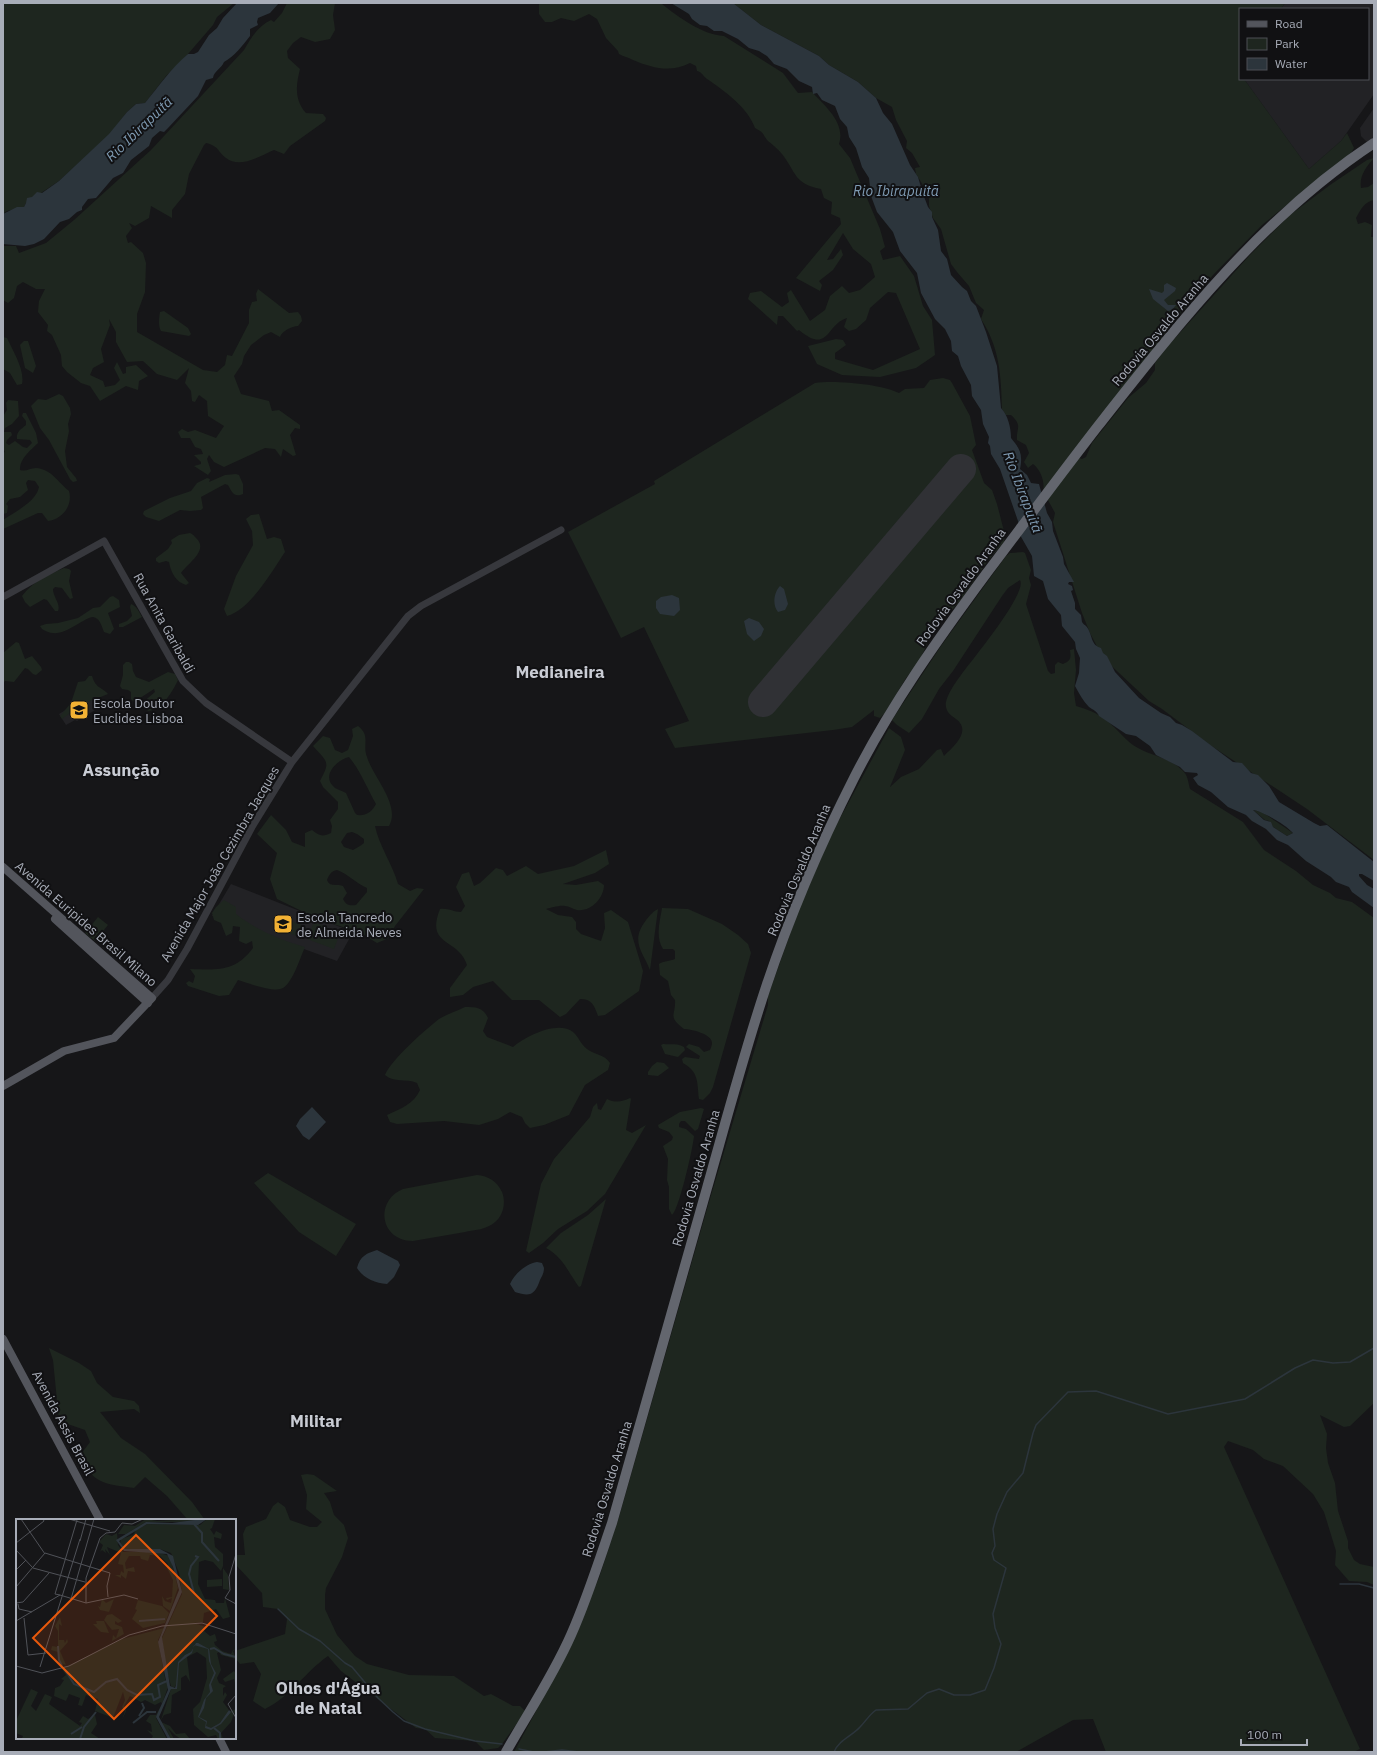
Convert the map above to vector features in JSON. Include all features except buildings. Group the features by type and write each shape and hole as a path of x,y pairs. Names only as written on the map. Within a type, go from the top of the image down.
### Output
{"highway":[{"name":"Rodovia Osvaldo Aranha","path":"506,1752 548,1682 571,1635 593,1580 612,1523 730,1107 766,986 798,901 824,840 853,780 898,700 940,636 1085,443 1160,348 1213,285 1273,222 1317,185 1374,143"}],"main road":[{"name":"Avenida Euripides Brasil Milano","path":"3,867 16,882 150,1000"},
{"name":"Avenida Euripides Brasil Milano","path":"3,874 16,882"},
{"path":"3,1086 64,1051 114,1038 150,1000"},
{"name":"Avenida Assis Brasil","path":"3,1339 99,1519"},
{"path":"220,1739 226,1752"}],"street":[{"name":"Avenida Major João Cezimbra Jacques","path":"150,1000 168,980 187,949 252,827 292,762 408,616 421,606 560,530"},
{"name":"Rua Anita Garibaldi","path":"3,597 104,541 183,681 206,703 292,762"}],"shaded area":[{"path":"1285,3 1374,3 1374,94 1341,141 1309,169 1245,80 1369,80 1369,8 1282,8"},
{"path":"1374,108 1374,137 1367,142 1361,136 1360,128"},
{"name":"Escola Doutor Euclides Lisboa","path":"92,694 100,707 77,721 75,720 66,725 59,714"},
{"name":"Escola Tancredo de Almeida Neves","path":"231,884 353,932 337,961 212,916"}],"green space":[{"path":"3,3 234,3 217,17 213,25 188,54 166,76 145,103 136,104 127,112 110,134 59,181 26,203 24,207 7,211 3,214"},
{"path":"287,3 335,3 333,15 335,30 330,39 315,42 301,37 293,43 287,51 288,58 300,69 297,92 302,108 306,113 323,114 326,118 325,121 290,146 284,154 274,150 244,162 232,161 226,158 216,147 206,143 189,174 185,194 172,210 172,218 151,206 149,218 135,226 129,223 132,228 126,236 128,243 131,242 143,253 146,263 145,292 137,314 137,332 203,370 217,372 225,365 227,355 232,356 249,323 249,310 252,302 257,301 256,294 258,289 289,313 298,312 301,316 302,321 298,326 288,329 280,337 271,332 264,335 251,345 244,356 242,364 234,376 241,394 269,401 272,411 279,410 300,425 300,429 295,428 290,435 296,455 293,456 283,449 281,457 275,449 265,448 224,467 214,462 209,455 207,459 211,471 208,475 194,466 201,464 201,462 194,455 203,454 201,449 195,447 190,438 181,438 178,432 182,429 188,432 195,430 216,438 224,426 208,416 207,401 199,395 195,402 192,401 191,391 185,383 189,368 177,380 157,374 143,361 127,362 116,342 116,332 109,319 110,325 101,349 104,362 93,368 90,375 103,381 105,387 115,385 120,380 114,368 117,362 123,374 126,373 126,367 136,365 148,376 139,381 138,390 126,386 100,401 90,386 81,383 62,366 61,355 52,335 47,331 48,325 38,312 39,301 45,289 36,289 23,282 17,286 14,298 8,303 3,300 3,246 16,246 19,253 46,243 74,220 151,150 244,50 259,29 271,20 274,22 282,13"},
{"path":"539,3 664,3 662,4 675,14 699,29 724,36 783,73 798,93 812,92 833,115 840,129 839,144 850,158 880,229 885,247 880,251 883,260 900,256 914,276 923,306 932,320 935,355 916,368 880,377 842,375 817,364 808,346 836,339 843,340 846,345 835,353 835,359 873,370 920,349 896,293 888,292 870,308 866,320 856,329 849,331 844,327 847,318 840,321 822,339 816,340 799,330 797,331 783,316 778,316 777,325 748,299 750,293 761,291 782,307 789,302 787,293 791,290 810,321 825,310 830,296 842,286 849,293 860,290 875,277 871,264 853,249 843,233 827,260 833,259 841,249 843,255 833,270 819,281 822,285 820,291 796,278 841,224 840,218 831,214 832,202 824,198 821,189 805,184 800,180 787,160 768,141 762,132 755,128 747,114 735,100 697,71 696,66 690,63 669,69 654,67 633,60 619,54 606,38 597,19 589,14 574,21 561,18 552,22 545,22 539,14"},
{"path":"733,3 1285,3 1282,8 1239,8 1239,80 1245,80 1309,169 1341,141 1347,133 1354,148 1351,153 1262,225 1213,275 1180,314 1076,451 1077,457 1082,459 1086,457 1092,443 1128,398 1146,383 1155,370 1155,363 1168,346 1249,256 1290,215 1330,185 1367,160 1374,158 1364,172 1361,180 1361,188 1368,187 1374,183 1374,200 1365,204 1356,218 1358,224 1365,222 1372,225 1371,237 1374,237 1374,860 1307,809 1210,745 1149,701 1103,658 1090,633 1082,613 1053,522 1055,513 1043,491 1042,476 1033,464 1028,468 1024,462 1029,453 1026,445 1017,440 1017,422 1011,415 1006,415 1002,409 1000,374 996,352 981,319 984,310 976,303 969,286 951,264 941,229 933,218 929,206 929,195 916,174 915,168 920,167 912,153 906,148 907,141 896,120 892,107 876,98 858,82 829,65 819,56 761,25"},
{"path":"164,311 188,328 191,334 189,336 161,331 159,324 160,312"},
{"path":"3,337 7,338 18,361 22,373 22,384 17,385 10,373 3,369"},
{"path":"24,341 28,341 36,366 33,373 25,368 20,345"},
{"path":"943,378 950,380 970,416 976,445 972,450 984,483 992,490 997,504 1005,535 1004,542 987,562 960,601 930,637 919,662 906,678 885,713 880,718 874,716 874,710 852,727 675,748 665,729 689,721 644,627 621,638 568,532 655,484 654,481 815,383 834,382 869,385 899,393 905,389 924,388 930,380"},
{"path":"59,394 63,396 70,408 71,414 68,424 69,431 65,451 67,467 77,481 73,482 49,440 40,428 31,406 38,399 46,400"},
{"path":"8,400 18,401 19,416 12,424 5,428 4,432 11,432 12,435 6,443 9,445 15,441 27,448 32,443 30,440 17,439 18,433 26,425 26,421 22,416 23,413 26,413 36,433 38,443 23,458 20,470 24,471 36,468 50,473 69,491 70,501 66,510 53,520 48,521 42,513 38,513 3,529 3,520 30,502 39,487 35,481 28,480 26,483 28,490 20,497 10,499 6,504 8,506 7,513 3,514 3,455 5,451 3,450 3,416 7,410 6,403"},
{"path":"225,475 239,475 243,484 243,494 235,495 228,485 225,484 201,497 203,508 201,510 180,510 159,521 146,517 143,514 144,511 170,498 191,491 197,483 207,478 210,479 209,482"},
{"path":"259,514 267,539 274,537 281,539 285,552 252,598 236,612 227,616 224,609 236,576 253,545 252,531 246,519 251,515"},
{"path":"190,533 200,543 200,548 196,557 181,573 189,583 186,585 179,582 174,576 169,562 166,561 159,563 156,561 156,558 168,549 172,543 171,540 179,535"},
{"path":"1010,553 1025,553 1031,570 1029,578 1031,585 1026,604 1048,671 1051,674 1055,673 1055,665 1058,662 1063,664 1068,662 1070,650 1074,649 1076,670 1074,693 1076,706 1084,708 1103,718 1129,742 1138,748 1177,766 1186,774 1190,789 1243,822 1264,850 1296,871 1313,885 1330,893 1336,898 1352,902 1374,918 1374,1403 1350,1426 1344,1427 1320,1415 1327,1434 1326,1448 1328,1463 1335,1483 1338,1511 1348,1541 1348,1548 1354,1560 1360,1564 1374,1567 1374,1585 1367,1582 1349,1581 1335,1565 1336,1551 1324,1512 1313,1494 1283,1466 1264,1459 1253,1450 1228,1441 1224,1447 1360,1749 1353,1752 1106,1752 1093,1719 1073,1720 1016,1752 514,1752 578,1626 599,1578 619,1517 709,1202 768,1005 768,996 799,909 832,833 889,728 901,737 905,750 890,787 901,777 919,769 937,750 941,749 944,756 960,738 962,728 956,719 947,711 947,699 956,682 997,627 1016,598 1020,587 1020,580 1008,588 1002,596 953,671 939,689 922,719 909,733 892,720 941,646 1006,556"},
{"path":"64,568 71,571 69,581 73,598 70,599 62,588 55,587 53,592 59,608 58,611 55,611 47,600 44,599 30,607 25,602 22,596 36,582"},
{"path":"113,596 119,600 120,607 108,613 114,629 110,634 104,632 99,621 93,617 86,619 70,629 58,633 48,632 40,626 78,618 93,608 100,607"},
{"path":"131,604 136,608 142,617 123,627 119,627 119,624 127,621 132,616 130,607"},
{"path":"16,642 19,643 25,659 32,656 42,670 36,675 25,668 14,682 5,681 3,683 3,653"},
{"path":"126,662 132,664 136,677 149,682 168,672 175,674 178,680 176,684 170,695 157,708 148,711 142,703 155,692 154,689 134,702 131,699 131,692 122,689 120,686 123,675 123,665"},
{"path":"89,676 92,676 97,685 108,694 81,705 62,719 60,716 71,703 78,682 85,681"},
{"path":"358,726 364,733 367,757 389,800 392,818 389,826 375,826 379,841 398,884 410,891 417,888 424,889 395,926 389,938 377,943 359,932 320,920 277,899 270,879 277,853 257,834 271,815 286,830 292,842 305,847 305,833 312,830 321,835 331,833 332,826 330,820 338,809 338,802 323,787 320,781 326,769 326,762 322,755 313,746 323,736 330,738 335,750 342,753 348,750 353,736 352,729","holes":["349,757 360,773 376,804 371,811 363,815 357,815 355,813 346,793 335,788 329,779 335,765","352,832 357,834 364,839 364,843 353,850 344,847 341,842 347,833","337,870 341,872 367,888 367,892 356,905 348,905 344,901 343,899 347,893 343,886 332,885 328,882 327,880 329,876"]},
{"path":"1253,810 1262,812 1293,833 1287,836 1273,827 1269,821 1265,820"},
{"path":"606,850 609,864 595,873 563,884 576,885 598,881 604,885 602,895 596,903 587,909 582,910 577,910 568,906 558,906 546,909 558,915 572,917 576,922 576,929 581,934 601,941 605,928 604,913 611,910 628,922 643,971 639,991 605,1015 598,1016 590,1001 580,999 566,1014 560,1017 539,1000 512,1000 493,981 473,987 463,995 450,997 450,988 467,965 463,956 440,936 437,930 436,921 440,909 461,912 465,906 456,887 462,874 469,872 474,886 480,883 496,868 503,870 507,876 526,866 538,874 574,866"},
{"path":"224,900 236,907 236,914 260,930 305,947 290,981 283,988 268,988 238,980 229,995 219,996 188,986 186,983 189,981 193,983 195,976 190,969 209,970 225,968 239,962 253,948 252,941 246,944 239,941 240,927 233,926 232,933 226,936 221,923 214,920 212,913"},
{"path":"662,908 688,909 722,924 748,944 751,953 713,1087 710,1093 703,1100 699,1099 695,1074 683,1063 682,1059 685,1057 699,1059 700,1056 686,1047 689,1044 699,1047 704,1052 710,1050 712,1043 709,1037 705,1035 696,1031 684,1029 674,1018 675,1000 671,995 668,981 660,975 659,964 675,959 675,951 673,949 663,949 659,939"},
{"path":"658,909 650,970 640,947 638,936 646,921 652,913"},
{"path":"98,917 108,925 95,941 85,933"},
{"path":"287,919 306,927 302,938 283,931"},
{"path":"314,922 340,933 334,949 307,939"},
{"path":"465,1007 479,1008 486,1014 488,1018 483,1031 487,1037 513,1047 526,1038 542,1031 559,1028 567,1029 575,1034 587,1049 608,1060 610,1063 608,1070 585,1085 569,1115 544,1125 530,1128 522,1117 510,1112 498,1119 479,1125 444,1121 397,1124 390,1122 387,1115 402,1108 414,1099 420,1090 417,1083 392,1079 385,1075 388,1069 409,1046 439,1019"},
{"path":"661,1045 679,1045 684,1047 685,1050 678,1057 665,1054"},
{"path":"657,1062 664,1063 669,1068 658,1076 648,1075 648,1072 652,1066"},
{"path":"630,1098 626,1130 632,1133 646,1125 605,1194 587,1211 558,1229 543,1243 529,1253 526,1251 541,1184 554,1159 590,1117 593,1107 597,1103 598,1109 601,1110 607,1099 618,1102"},
{"path":"701,1108 704,1109 698,1129 695,1131 685,1121 681,1121 679,1124 679,1127 686,1129 694,1136 682,1191 675,1211 672,1215 669,1209 669,1187 667,1180 668,1159 663,1146 672,1140 673,1137 669,1132 659,1128 658,1125 680,1112"},
{"path":"268,1173 356,1224 336,1256 299,1232 254,1183"},
{"path":"477,1175 492,1180 498,1185 502,1192 504,1207 500,1216 493,1223 480,1229 413,1241 402,1239 393,1235 388,1228 385,1220 385,1211 388,1202 394,1195 403,1189"},
{"path":"606,1199 581,1286 579,1287 561,1260 546,1248 561,1233 588,1215"},
{"path":"49,1348 79,1363 91,1371 97,1383 113,1397 134,1401 139,1406 140,1413 134,1409 100,1412 121,1438 145,1454 192,1502 204,1519 187,1519 167,1496 145,1477 134,1488 107,1483 94,1477 85,1464 81,1454 90,1442 85,1430 59,1421 53,1360"},
{"path":"301,1475 314,1475 337,1491 324,1493 330,1502 334,1515 344,1525 348,1538 342,1557 326,1588 325,1595 325,1609 337,1635 355,1656 367,1664 409,1675 454,1676 484,1696 491,1694 513,1706 520,1706 525,1711 524,1714 498,1748 484,1750 475,1741 435,1738 425,1729 416,1728 341,1671 328,1656 274,1704 265,1709 253,1701 261,1674 254,1662 240,1664 236,1659 236,1651 285,1634 287,1619 278,1609 263,1607 262,1593 236,1565 236,1554 245,1555 243,1534 246,1527 266,1519 273,1506 278,1502 285,1507 290,1520 310,1527 317,1527 322,1522 306,1509 307,1495"}],"water":[{"name":"Rio Ibirapuitã","path":"237,3 279,3 270,13 258,18 258,25 250,29 250,36 235,54 224,62 213,78 206,80 198,96 164,132 160,131 152,138 149,146 131,160 123,173 113,178 96,198 88,199 82,207 82,210 77,212 69,219 60,222 44,239 34,244 25,246 3,244 3,214 17,207 24,207 27,198 32,197 37,192 42,193 59,181 109,134 127,112 136,104 145,103 182,59 188,54 198,52 209,35 217,28 223,18"},
{"name":"Rio Ibirapuitã","path":"671,3 733,3 761,25 819,56 829,65 858,82 876,98 883,113 892,124 910,165 918,177 928,207 932,212 932,217 938,230 941,251 947,259 951,275 967,291 971,301 976,306 997,366 1001,408 1006,414 1009,422 1011,438 1017,445 1020,452 1020,469 1027,475 1031,483 1039,484 1064,564 1074,582 1069,582 1068,584 1072,586 1073,590 1071,591 1075,603 1075,609 1081,615 1082,622 1088,629 1093,642 1097,647 1101,648 1115,672 1139,698 1161,713 1170,717 1176,723 1192,731 1233,762 1242,763 1251,773 1258,775 1269,786 1279,802 1320,826 1327,825 1374,862 1374,881 1362,874 1359,874 1359,876 1367,885 1374,889 1374,908 1352,892 1349,887 1336,882 1331,877 1306,861 1288,845 1277,840 1266,829 1252,821 1246,815 1228,807 1211,792 1198,785 1193,778 1198,775 1197,773 1185,772 1180,767 1156,755 1150,746 1136,736 1126,734 1099,716 1081,697 1075,686 1079,673 1080,658 1075,642 1062,626 1061,615 1048,599 1043,581 1034,576 1032,556 1020,535 1018,521 1000,469 991,454 988,443 989,437 983,424 981,410 972,396 971,385 961,366 958,356 952,351 951,341 945,329 935,319 921,293 917,273 900,251 893,232 877,212 871,196 869,178 862,167 856,148 849,137 847,127 840,119 835,106 822,100 817,93 813,94 812,87 799,81 787,69 774,64 767,56 759,51 749,48 738,39 722,31 714,31 707,26 700,25 692,19 689,14","holes":["1253,810 1280,822 1293,833 1287,836 1273,827 1271,822 1264,820"]},
{"path":"1167,283 1176,288 1175,291 1164,300 1168,305 1176,305 1172,310 1168,311 1153,299 1149,289 1162,293 1164,291 1164,285"},
{"path":"780,586 784,589 788,604 785,610 778,612 774,599"},
{"path":"672,595 679,598 680,610 674,616 660,614 656,608 656,601 661,597"},
{"path":"749,618 759,622 764,629 761,636 754,641 747,634 744,621"},
{"path":"312,1107 326,1122 309,1140 303,1136 296,1126 300,1119"},
{"path":"377,1250 398,1261 400,1265 394,1277 387,1284 370,1279 363,1275 357,1268 364,1256"},
{"path":"537,1262 542,1263 544,1271 534,1292 531,1294 525,1294 515,1292 510,1284 515,1276 525,1267"}],"waterway":[{"path":"834,1752 839,1744 857,1730 876,1710 908,1709 927,1693 939,1689 954,1695 970,1695 985,1690 994,1668 1001,1644 995,1628 993,1614 1006,1568 994,1560 992,1553 995,1546 993,1529 997,1514 1007,1492 1023,1473 1036,1425 1068,1392 1096,1391 1168,1414 1245,1399 1295,1368 1313,1360 1333,1363 1350,1362 1374,1348"},
{"path":"1340,1584 1359,1584 1374,1588"},
{"path":"278,1609 299,1629 320,1641 345,1663 352,1667 378,1698 404,1721 425,1729 475,1741 502,1744"},
{"path":"519,1749 534,1752"},
{"path":"544,1752 562,1750 579,1752"}],"runway":[{"path":"763,702 961,469"}],"place":[{"name":"Escola Doutor Euclides Lisboa","path":"79,710"},
{"name":"Escola Tancredo de Almeida Neves","path":"283,924"}],"district":[{"name":"Medianeira","path":"560,672"},
{"name":"Assunção","path":"121,770"},
{"name":"Militar","path":"316,1421"},
{"name":"Olhos d'Água de Natal","path":"328,1698"}]}
